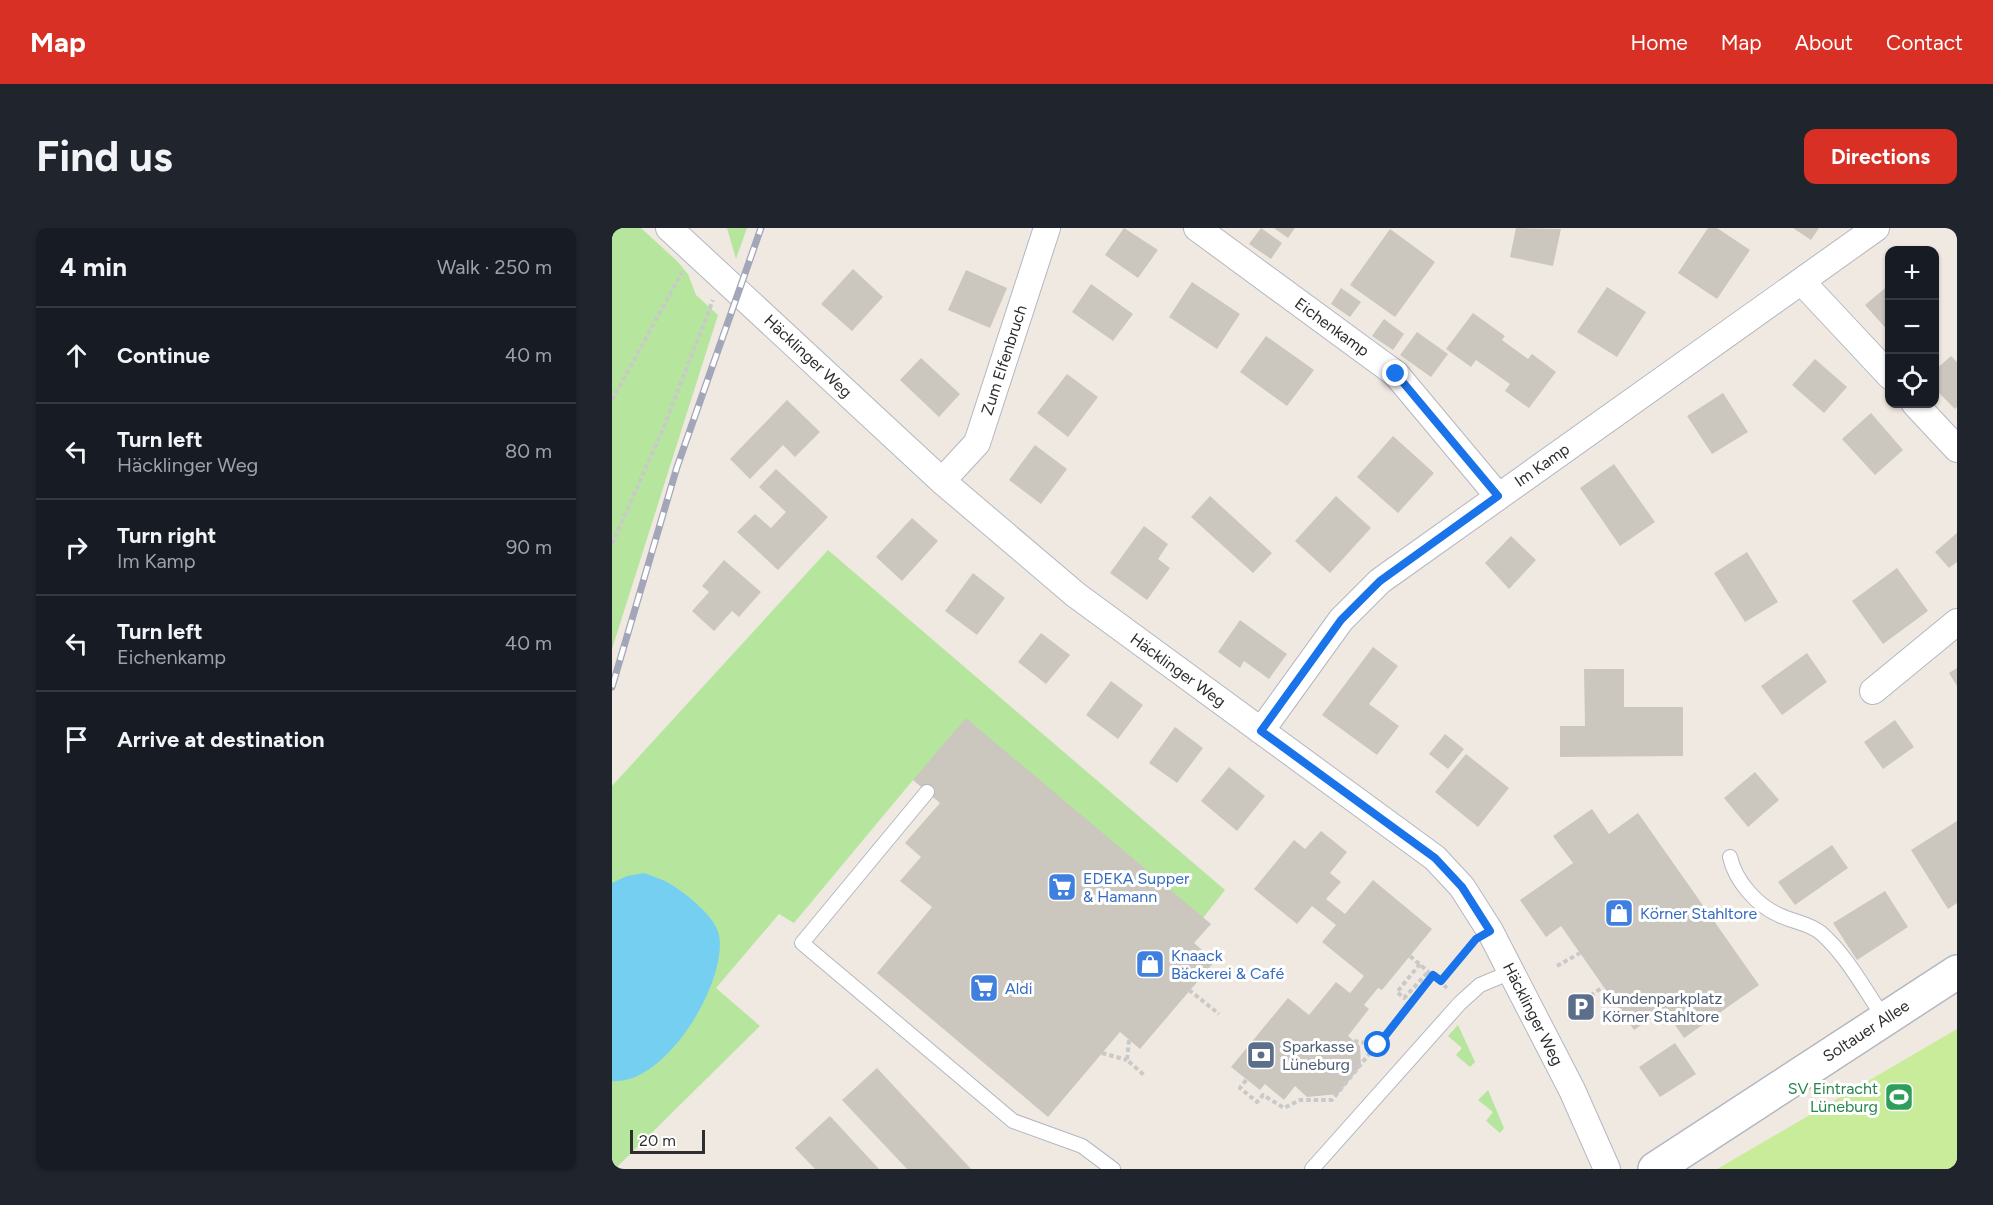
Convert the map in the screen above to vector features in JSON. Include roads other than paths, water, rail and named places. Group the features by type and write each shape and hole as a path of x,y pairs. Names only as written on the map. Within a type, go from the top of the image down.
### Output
{"street":[{"name":"Häcklinger Weg","path":"669,228 942,481 1076,595 1435,858 1462,887 1490,931 1572,1090 1607,1169"},
{"name":"Zum Elfenbruch","path":"942,481 977,443 1047,228"},
{"name":"Eichenkamp","path":"1197,228 1396,374 1498,496"},
{"name":"Im Kamp","path":"1261,731 1341,620 1380,581 1876,228"},
{"path":"1802,282 1885,371"},
{"path":"1919,408 1957,449"},
{"path":"1873,691 1957,622"},
{"name":"Soltauer Allee","path":"1655,1169 1957,972"}],"lane":[{"path":"927,792 802,943 1013,1121 1082,1146 1113,1169"},
{"path":"1730,856 1743,885 1757,900 1777,915 1812,927 1834,947 1884,1018"},
{"path":"1312,1169 1460,1003 1480,985 1511,972"}],"water":[{"path":"644,873 672,885 705,911 719,935 719,955 714,978 703,1003 689,1028 672,1049 652,1067 632,1078 612,1081 612,883 627,876"}],"railway":[{"path":"612,687 677,467 761,228"}],"place":[{"name":"EDEKA Supper & Hamann","path":"1062,887"},
{"name":"Körner Stahltore","path":"1619,913"},
{"name":"Knaack Bäckerei & Café","path":"1150,964"},
{"name":"Aldi","path":"984,988"},
{"name":"Kundenparkplatz Körner Stahltore","path":"1581,1007"},
{"name":"Sparkasse Lüneburg","path":"1261,1055"},
{"name":"SV Eintracht Lüneburg","path":"1899,1097"}]}
